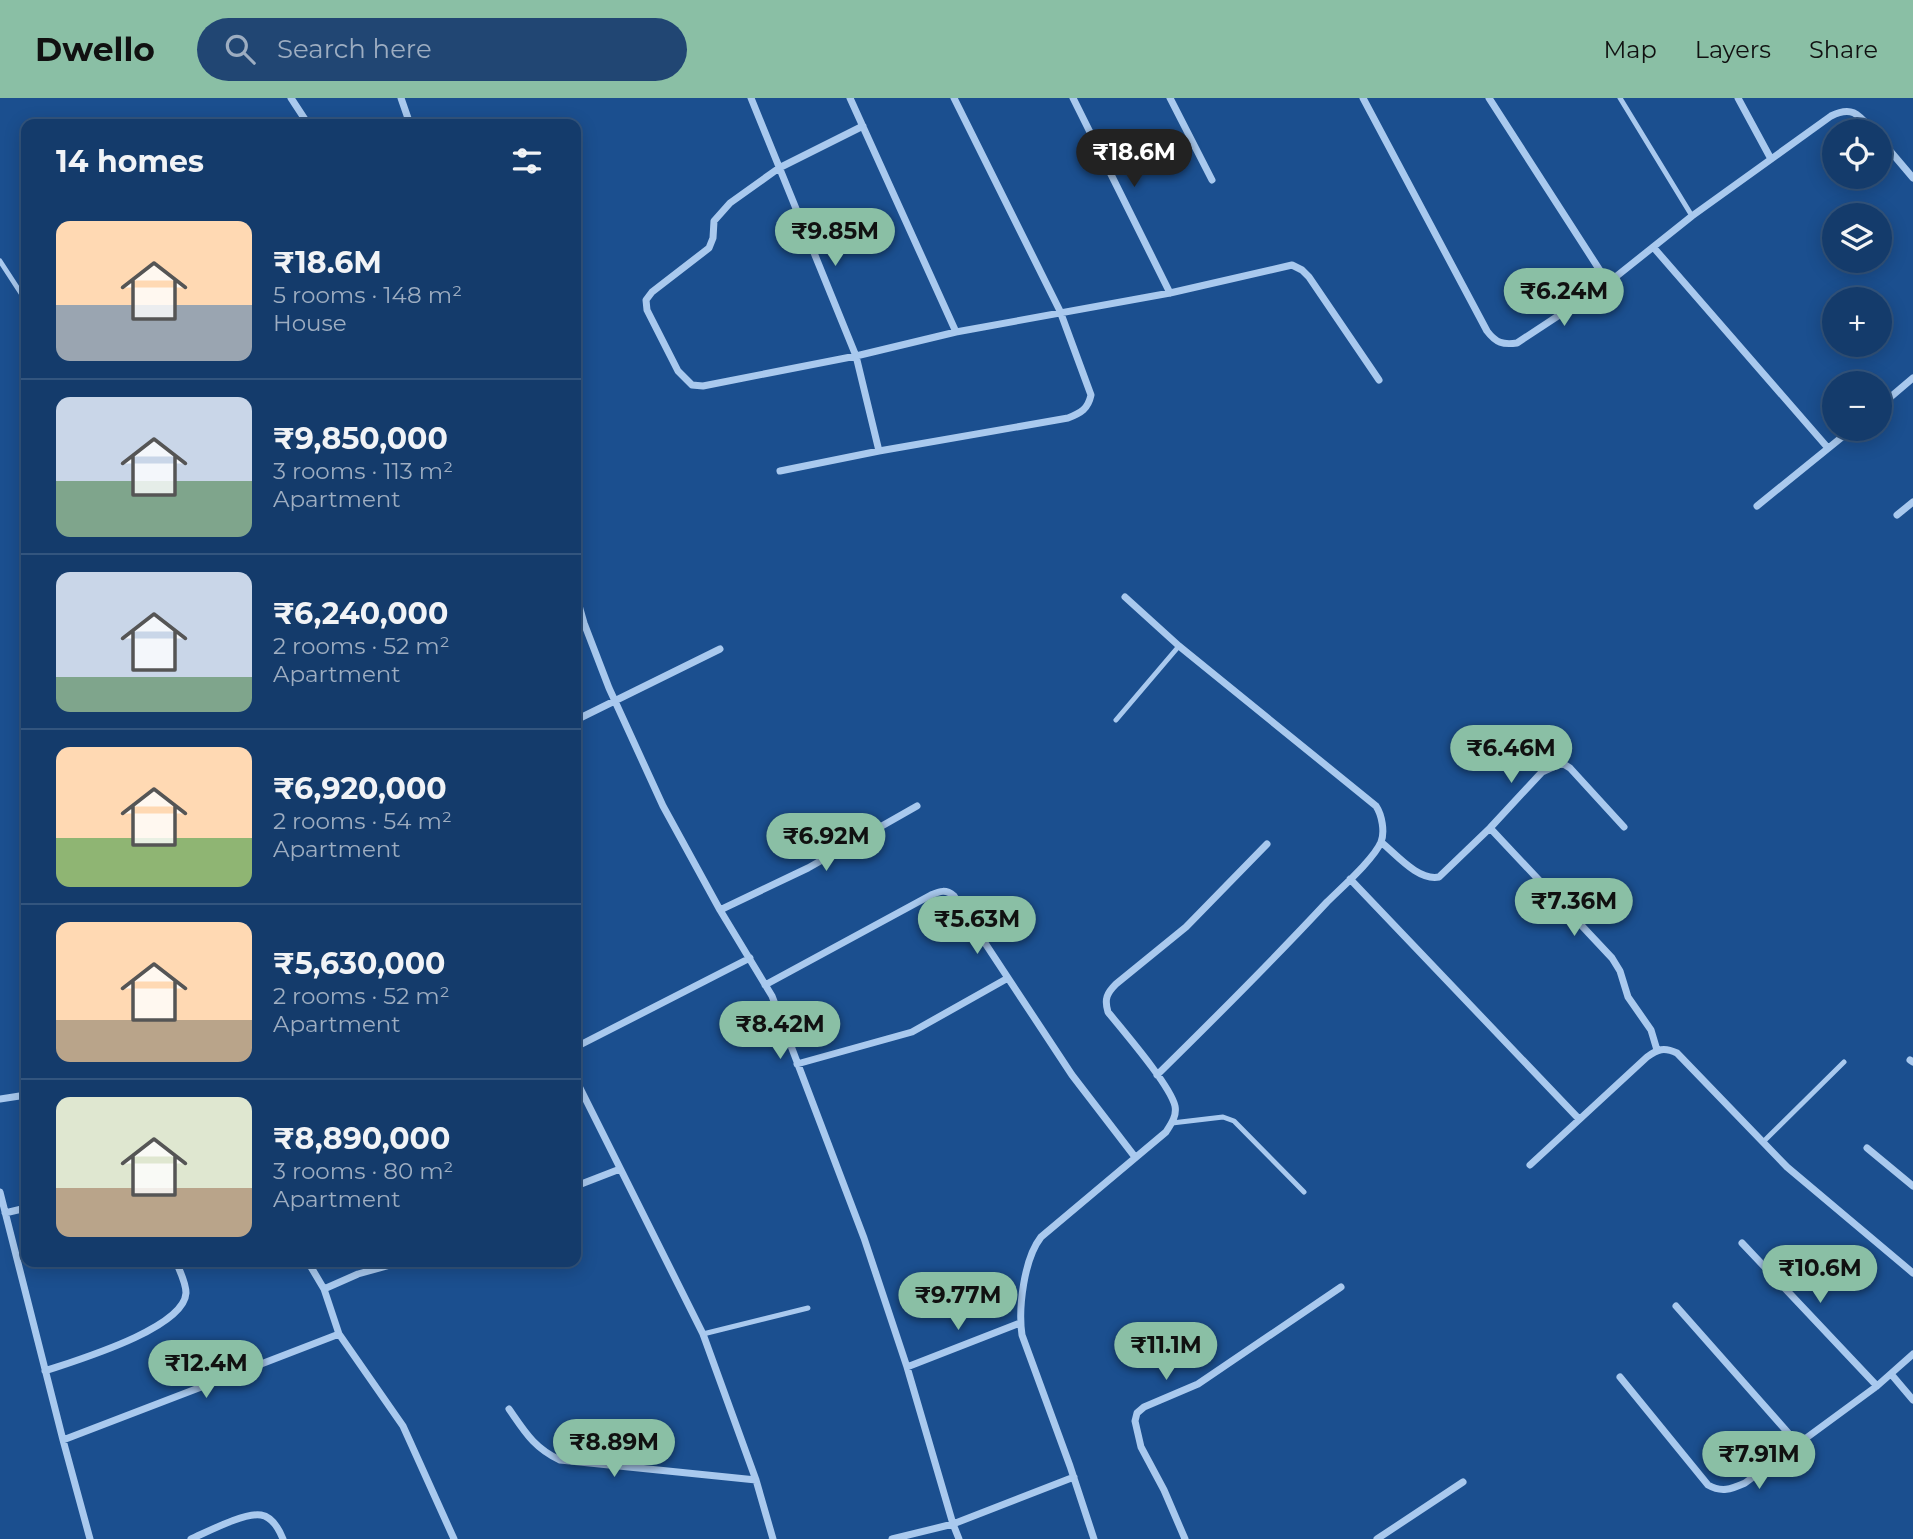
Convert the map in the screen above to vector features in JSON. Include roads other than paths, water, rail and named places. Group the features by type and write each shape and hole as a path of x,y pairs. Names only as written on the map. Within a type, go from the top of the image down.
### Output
{"street":[{"path":"291,98 305,119"},
{"path":"401,98 408,119"},
{"path":"751,98 856,356 879,451"},
{"path":"850,98 956,332"},
{"path":"780,471 1068,418 1089,405 1091,395 1060,312 954,98"},
{"path":"1073,98 1170,293"},
{"path":"1170,98 1212,180"},
{"path":"1363,98 1494,340 1505,345 1517,343 1608,283 1692,216 1822,124"},
{"path":"1489,98 1608,283"},
{"path":"1738,98 1771,159"},
{"path":"1829,119 1841,111 1850,111 1862,119"},
{"path":"863,126 779,168 721,211 715,221 709,248 652,292 646,300 648,310 678,371 692,385 704,386 856,356 956,332 1170,293 1292,265 1309,276 1379,380"},
{"path":"1892,153 1913,178"},
{"path":"1654,248 1828,448"},
{"path":"1892,396 1913,378"},
{"path":"1758,506 1837,441"},
{"path":"1897,515 1913,502"},
{"path":"1125,597 1179,646 1376,806 1380,813 1383,833 1381,842 1350,879 1242,992 1157,1075"},
{"path":"581,611 616,702 663,806 720,910 772,996 864,1238 907,1367 953,1524 960,1539"},
{"path":"581,718 720,649"},
{"path":"1381,842 1420,874 1429,879 1439,877 1542,772 1562,763 1570,768 1624,827"},
{"path":"720,910 808,868 917,806"},
{"path":"1490,828 1612,958 1620,971 1628,997 1651,1030 1657,1050"},
{"path":"1094,1539 1022,1335 1020,1312 1032,1249 1041,1237 1166,1132 1172,1123 1175,1105 1157,1075 1108,1012 1105,1002 1108,993 1186,927 1267,844"},
{"path":"1350,879 1579,1119"},
{"path":"765,985 939,891 948,891 954,896 1072,1075 1135,1157"},
{"path":"581,1044 750,958"},
{"path":"797,1064 912,1032 1007,978"},
{"path":"1530,1164 1657,1050 1668,1049 1677,1053 1798,1177 1913,1273"},
{"path":"581,1090 703,1334 756,1480 774,1539"},
{"path":"0,1099 21,1096"},
{"path":"1867,1148 1913,1186"},
{"path":"581,1184 620,1169"},
{"path":"0,1192 62,1440 90,1539"},
{"path":"5,1213 21,1209"},
{"path":"1742,1243 1878,1386"},
{"path":"45,1371 134,1340 177,1310 186,1293 178,1267"},
{"path":"310,1267 324,1289 339,1334 403,1426 454,1539"},
{"path":"324,1289 358,1274 383,1267"},
{"path":"1185,1539 1169,1500 1141,1447 1135,1421 1137,1413 1144,1407 1198,1384 1341,1287"},
{"path":"1676,1306 1798,1444"},
{"path":"907,1367 1020,1323"},
{"path":"62,1440 339,1334"},
{"path":"1620,1377 1709,1485 1718,1490 1731,1489 1745,1483 1878,1386 1913,1354"},
{"path":"1891,1374 1913,1399"},
{"path":"509,1409 531,1441 543,1452 560,1460 756,1480"},
{"path":"892,1539 953,1524 1074,1477"},
{"path":"1377,1539 1463,1482"},
{"path":"191,1539 248,1516 260,1514 279,1528 283,1539"}],"lane":[{"path":"1620,98 1692,216"},
{"path":"0,261 21,293"},
{"path":"1116,719 1179,646"},
{"path":"1763,1142 1844,1062"},
{"path":"1172,1123 1223,1117 1234,1121 1304,1192"},
{"path":"703,1334 808,1308"}]}
